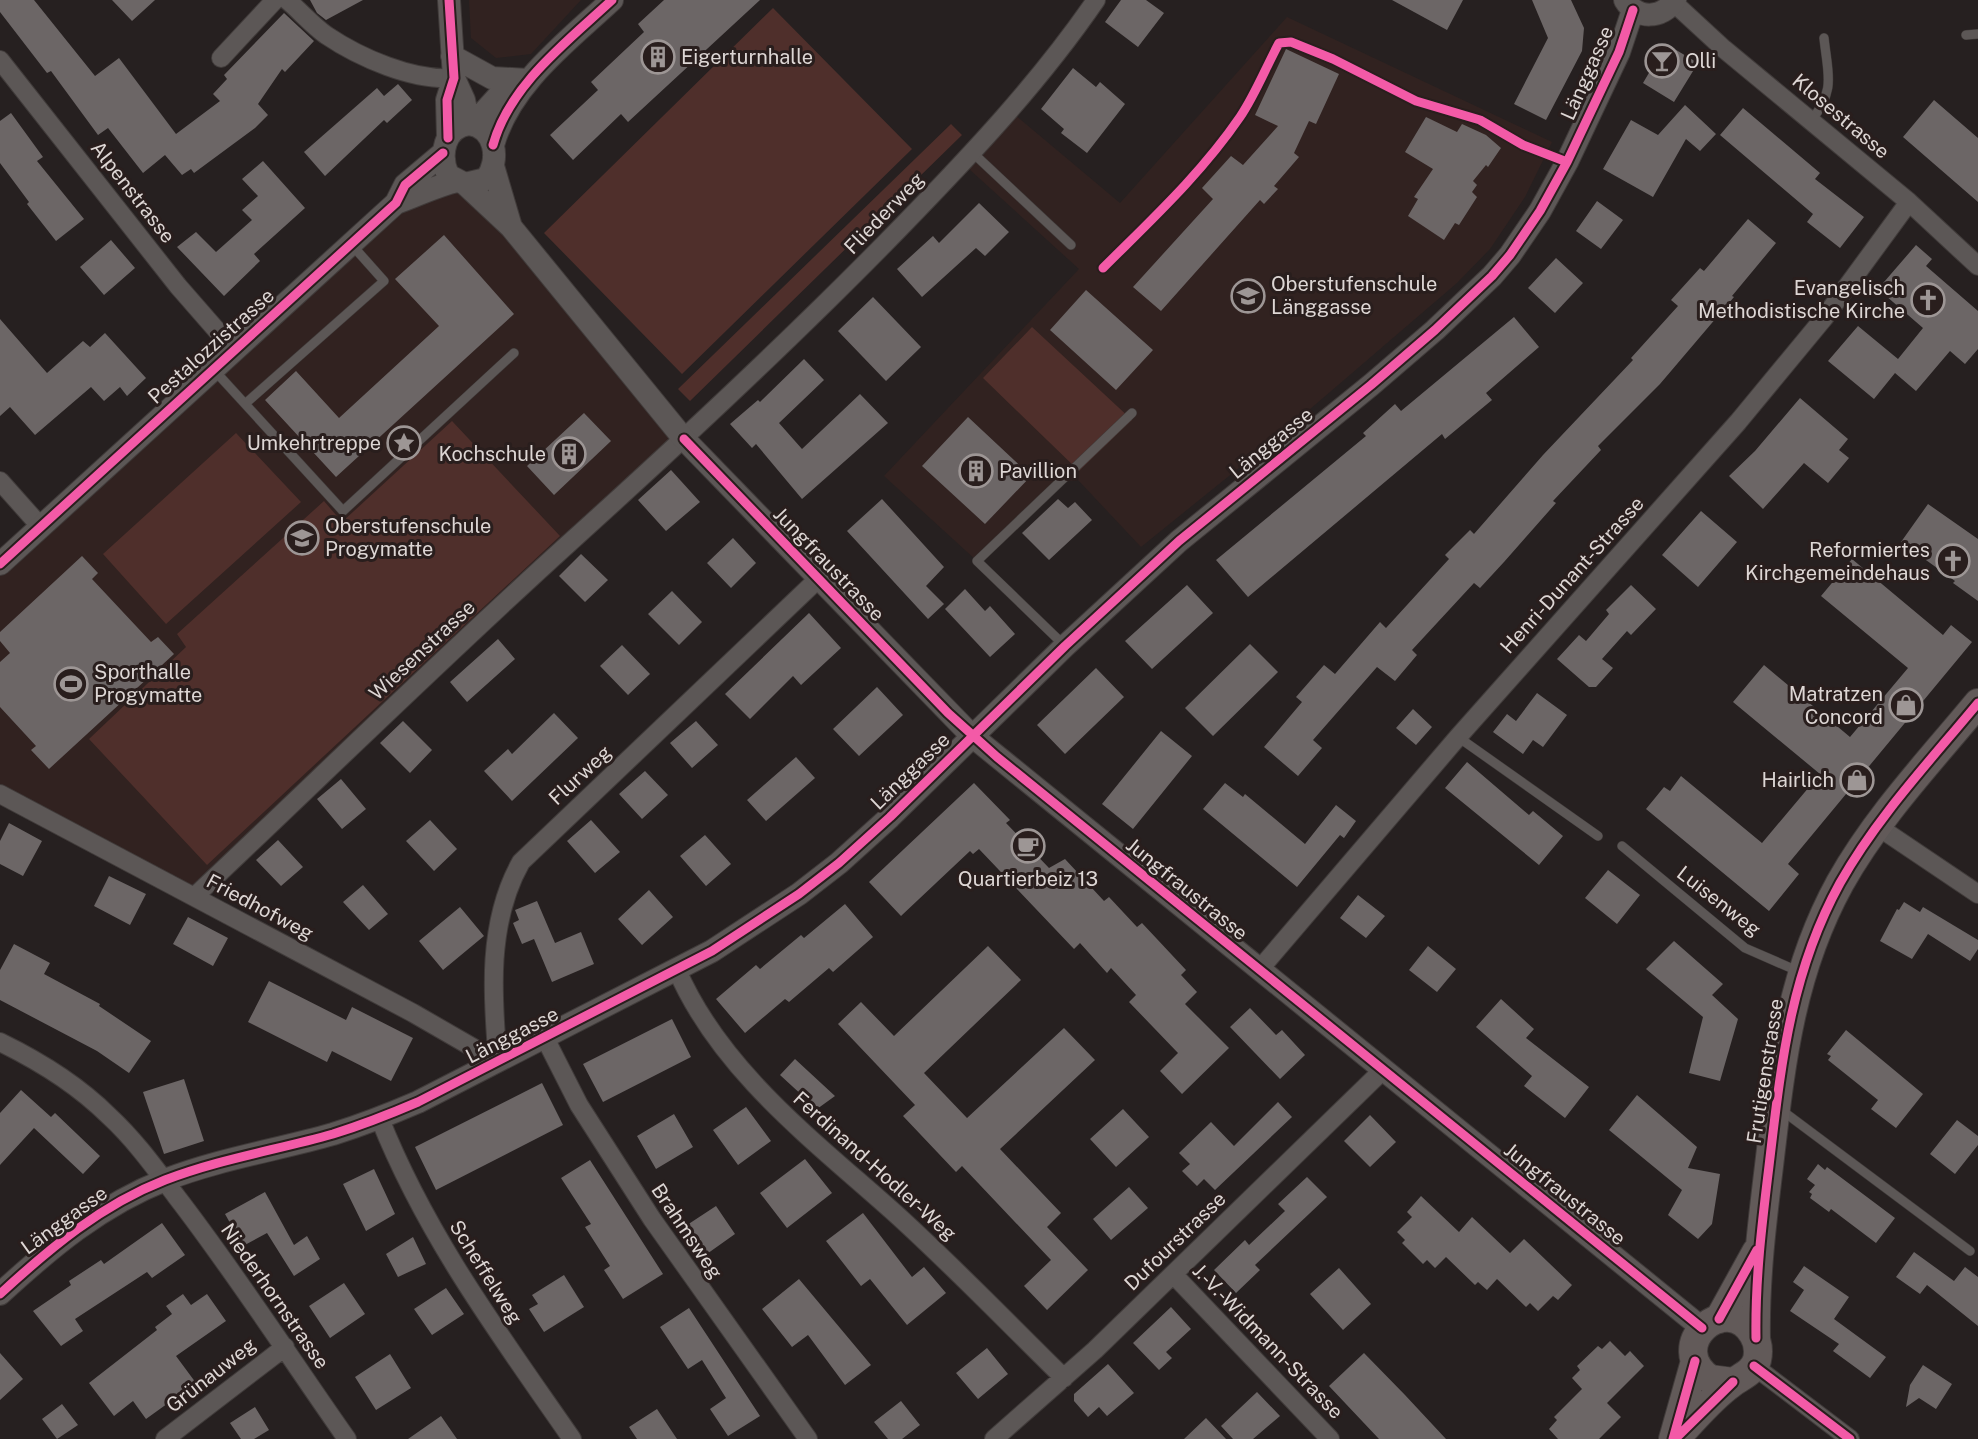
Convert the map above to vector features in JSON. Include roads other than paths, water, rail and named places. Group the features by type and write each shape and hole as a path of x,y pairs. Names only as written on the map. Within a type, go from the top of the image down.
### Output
{"main road":[{"name":"Frutigenstrasse","path":"1756,1338 1759,1248 1776,1106 1786,1029 1802,973 1814,939 1840,883 1877,826 1978,703"},
{"name":"Frutigenstrasse","path":"1710,1323 1759,1248"},
{"path":"1728,1318 1744,1324 1756,1338 1758,1352 1744,1374 1674,1439 1695,1361 1694,1344 1710,1323 1728,1318"},
{"path":"1695,1361 1710,1379 1718,1382 1744,1374"}],"street":[{"path":"221,58 275,0"},
{"path":"287,0 326,35 374,60 419,76 453,67 492,78 528,80"},
{"path":"449,0 453,67 447,100 445,146 448,175 461,183 486,179 503,118 528,80 612,0"},
{"name":"Fliederweg","path":"684,439 855,274 973,153 1068,41 1096,0"},
{"path":"1629,5 1647,15 1655,15 1674,1"},
{"name":"Klosestrasse","path":"1674,1 1724,49 1908,202 1978,266"},
{"name":"Länggasse","path":"0,1293 50,1250 97,1215 164,1180 221,1162 333,1134 380,1119 498,1062 735,938 839,863 1065,646 1179,541 1371,385 1492,276 1510,255 1540,211 1567,162 1619,52 1629,5"},
{"name":"Alpenstrasse","path":"0,60 178,286 233,349"},
{"path":"453,67 471,124"},
{"path":"445,146 455,129 471,124 501,93 528,80"},
{"path":"471,124 485,130 493,155"},
{"name":"Pestalozzistrasse","path":"396,203 405,185 445,146"},
{"name":"Jungfraustrasse","path":"493,155 511,227"},
{"name":"Pestalozzistrasse","path":"0,564 233,349 396,203 433,187 461,183"},
{"name":"Jungfraustrasse","path":"461,183 511,227 684,439 972,736 1383,1070 1710,1323"},
{"name":"Henri-Dunant-Strasse","path":"1259,970 1458,737 1738,422 1824,318 1908,202"},
{"name":"Wiesenstrasse","path":"194,897 562,549 684,439"},
{"path":"0,482 41,527"},
{"name":"Flurweg","path":"498,1062 494,1005 498,933 510,881 521,862 818,579"},
{"name":"Friedhofweg","path":"0,794 413,1013 498,1062"},
{"path":"1877,826 1978,894"},
{"name":"Ferdinand-Hodler-Weg","path":"677,970 692,1000 758,1087 949,1263 1064,1378"},
{"name":"Brahmsweg","path":"545,1038 579,1105 652,1219 693,1281 808,1439"},
{"name":"Niederhornstrasse","path":"0,1042 49,1069 81,1092 140,1148 239,1281 347,1439"},
{"name":"Dufourstrasse","path":"994,1439 1064,1378 1174,1275 1383,1070"},
{"name":"Scheffelweg","path":"380,1119 411,1191 452,1265 572,1439"},
{"name":"J.-V.-Widmann-Strasse","path":"1174,1275 1330,1439"},
{"name":"Grünauweg","path":"165,1439 285,1347"},
{"path":"1744,1374 1850,1439"}],"lane":[{"path":"1966,35 1978,33"},
{"path":"1811,121 1825,104 1830,85 1824,38"},
{"path":"973,153 1071,245"},
{"path":"246,403 384,281 351,244"},
{"path":"213,368 344,511 514,353"},
{"path":"1065,646 977,561 1132,413"},
{"path":"1458,737 1598,836"},
{"name":"Luisenweg","path":"1622,846 1745,948 1802,973"},
{"path":"1776,1106 1970,1251"}],"place":[{"name":"Eigerturnhalle","path":"658,57"},
{"name":"Olli","path":"1662,61"},
{"name":"Oberstufenschule Länggasse","path":"1248,296"},
{"name":"Evangelisch Methodistische Kirche","path":"1928,300"},
{"name":"Umkehrtreppe","path":"404,443"},
{"name":"Kochschule","path":"569,454"},
{"name":"Pavillion","path":"976,471"},
{"name":"Oberstufenschule Progymatte","path":"302,538"},
{"name":"Reformiertes Kirchgemeindehaus","path":"1953,561"},
{"name":"Sporthalle Progymatte","path":"71,684"},
{"name":"Matratzen Concord","path":"1906,705"},
{"name":"Hairlich","path":"1857,780"},
{"name":"Quartierbeiz 13","path":"1028,846"}]}
